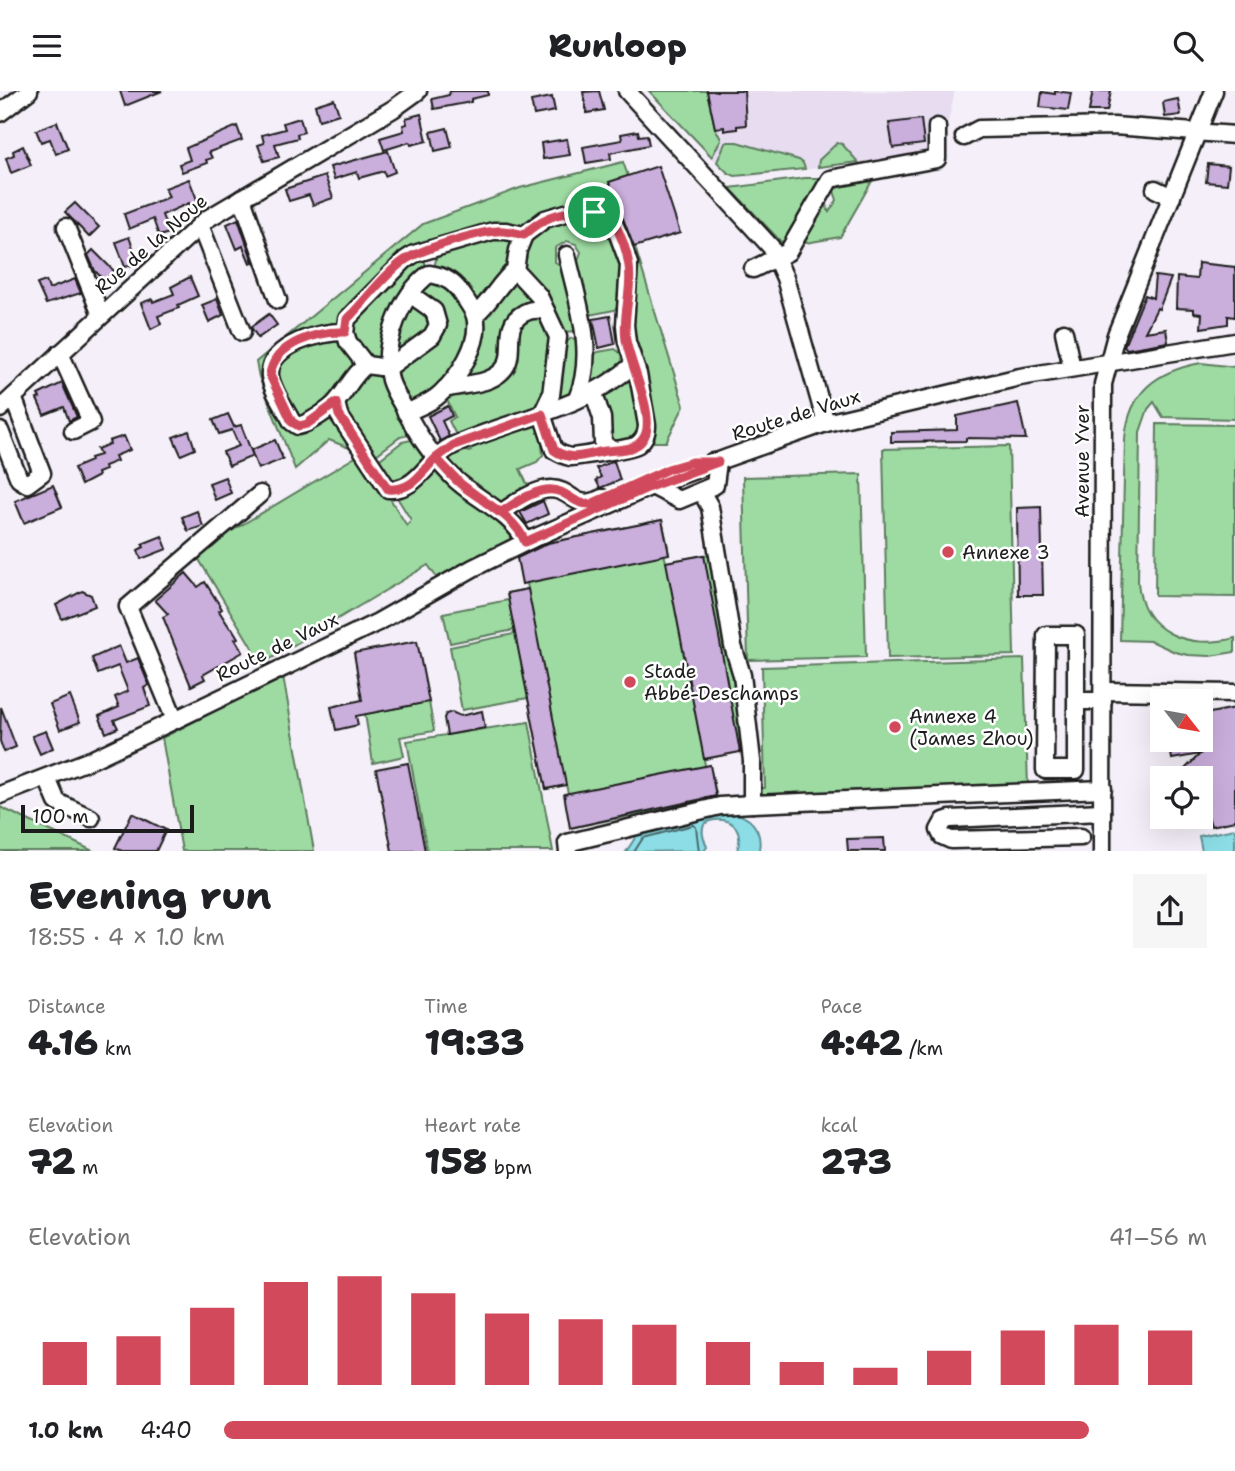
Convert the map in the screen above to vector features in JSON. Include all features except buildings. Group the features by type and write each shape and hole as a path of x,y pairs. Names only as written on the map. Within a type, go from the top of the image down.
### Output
{"street":[{"path":"0,113 29,91"},
{"name":"Rue de la Noue","path":"0,409 204,222 393,109 418,91"},
{"path":"627,91 771,247 788,289 826,423"},
{"name":"Avenue Yver","path":"1102,851 1103,384 1107,364 1214,91"},
{"path":"964,137 979,129 1114,126 1235,135"},
{"path":"753,269 788,252 830,179 937,159 937,127"},
{"path":"1155,190 1172,197"},
{"path":"242,198 278,300"},
{"path":"475,316 486,306 505,278 515,270 524,235 545,219 583,211 602,213 613,221 629,264 626,342 643,397 647,432 637,446 581,456 561,454 554,450 542,414 551,395 558,337 539,296 515,270"},
{"path":"204,222 232,284"},
{"path":"204,222 242,332"},
{"path":"66,227 101,315"},
{"path":"410,294 434,311 438,325 432,336 388,368 366,365 348,342 345,332 347,319 389,273 414,254 493,231 524,235"},
{"path":"429,274 430,250"},
{"path":"567,255 584,332 585,364 577,399"},
{"path":"406,413 431,401 445,389 470,351 476,325 475,316 453,283 443,277 429,274 404,301 396,320 388,368 393,389 406,413 425,447 461,484 500,513 522,535 525,542"},
{"path":"445,389 485,381 498,374 509,360 510,331 516,320 527,311 546,311"},
{"path":"345,332 323,333 284,349 273,363 270,375 292,422 299,426 307,424 336,403 354,375 366,365"},
{"path":"558,337 584,332"},
{"path":"1064,332 1072,367"},
{"name":"Route de Vaux","path":"0,795 93,759 378,622 525,542 652,486 826,423 1020,377 1235,342"},
{"path":"60,353 91,422 72,431"},
{"path":"336,403 339,415 388,489 400,489 411,485 436,458 454,445 577,399 612,381 634,364"},
{"path":"593,391 602,418 603,443 612,450"},
{"path":"0,431 19,479 27,484 36,479 42,473 13,397"},
{"path":"803,404 821,404"},
{"path":"500,513 547,489 560,491 578,502 591,504 668,469 692,462 718,462 715,485 679,500 652,486"},
{"path":"701,491 710,507 733,646 742,675 752,761 752,803"},
{"path":"175,720 128,607 260,494"},
{"path":"1046,635 1076,635 1076,701 1076,770 1045,770 1046,635"},
{"path":"1076,701 1122,691 1235,693"},
{"path":"47,778 57,802 91,818"},
{"path":"568,851 567,843 720,806 1102,789"},
{"path":"1081,837 951,840 942,836 939,830 941,823 947,819 1102,812"}],"shaded area":[{"path":"649,91 955,91 948,122 929,123 931,150 928,154 746,177 735,176 723,169"}],"green space":[{"path":"649,91 707,91 715,128 721,139 712,157"},
{"path":"737,142 799,160 805,169 735,176 717,162 725,143"},
{"path":"837,143 842,144 858,162 818,167 819,160"},
{"path":"623,162 628,176 609,182 631,248 635,247 684,406 666,442 652,442 650,439 634,356 630,301 610,213 413,251 341,325 270,362 289,424 329,411 362,453 329,440 295,469 259,377 256,362 423,224 520,188"},
{"path":"805,178 827,178 787,248 730,188"},
{"path":"872,181 840,237 800,244 825,202 829,212 837,200 834,191 836,188"},
{"path":"555,219 607,219 626,265 620,305 614,310 584,316 576,266 581,252 576,244 567,241 555,248 555,262 567,269 576,331 564,332 519,264 532,232"},
{"path":"515,237 512,263 478,307 434,269 437,254 470,240"},
{"path":"425,258 425,269 384,359 366,362 348,327 407,263"},
{"path":"512,277 539,301 526,309 501,369 455,382 480,320"},
{"path":"442,280 471,317 470,341 449,378 411,407 392,375 440,332 415,293 423,283"},
{"path":"407,303 422,305 435,325 393,360"},
{"path":"540,313 553,330 548,395 536,412 456,435 449,421 455,417 448,402 442,400 448,392 494,380 515,326"},
{"path":"340,335 358,362 333,401 305,421 295,419 274,370 287,352"},
{"path":"571,338 579,340 581,345 575,393 551,407 564,345"},
{"path":"615,349 622,354 623,366 593,388 586,380 590,358 598,352"},
{"path":"1201,363 1235,367 1235,419 1163,417 1154,402 1148,409 1140,432 1138,582 1141,600 1149,614 1159,626 1171,634 1201,642 1235,638 1235,652 1210,656 1175,652 1151,641 1120,640 1125,439 1132,408 1148,386 1159,378 1171,371"},
{"path":"367,369 381,372 413,434 400,437 372,458 340,409"},
{"path":"630,372 639,397 640,437 612,446 597,393"},
{"path":"535,421 540,424 543,455 537,462 520,469 528,486 498,503 492,503 445,459 460,449 469,452 469,446"},
{"path":"1157,424 1235,425 1235,597 1155,596"},
{"path":"416,439 428,457 396,488 375,463 402,442"},
{"name":"Annexe 3","path":"1009,446 1014,655 888,658 883,449"},
{"path":"362,453 407,526 411,520 393,491 433,463 516,536 437,578 428,565 262,664 195,553"},
{"path":"861,474 866,657 748,660 743,477"},
{"name":"Stade Abbé-Deschamps","path":"662,520 668,547 663,549 666,562 710,554 748,750 704,759 706,772 711,771 717,798 570,828 570,800 566,785 546,789 528,698 462,710 450,647 514,634 514,630 450,643 443,613 508,600 507,593 528,589 527,583 521,577 516,550"},
{"name":"Annexe 4 (James Zhou)","path":"1024,659 1028,787 759,796 758,789 765,788 762,667"},
{"path":"283,676 314,851 182,851 162,738"},
{"path":"429,702 434,731 400,737 404,756 373,763 365,714"},
{"path":"529,722 553,851 427,851 407,741"},
{"path":"0,807 93,851 0,851"}],"water":[{"path":"729,812 743,816 753,824 760,843 759,851 737,851 738,830 727,821 713,820 707,822 703,828 707,847 704,851 627,851 639,832"},
{"path":"1235,829 1235,851 1202,851 1199,836"}],"place":[{"name":"Annexe 3","path":"948,552"},
{"name":"Stade Abbé-Deschamps","path":"630,682"},
{"name":"Annexe 4 (James Zhou)","path":"895,727"}],"route":[{"path":"594,212 554,215 529,229 524,235 493,231 414,254 405,260 389,273 347,319 345,332 323,333 293,345 284,349 273,363 270,375 272,383 292,422 299,426 307,424 336,403 339,415 388,489 411,485 436,458 454,478 500,513 547,489 560,491 578,502 591,504 668,469 692,462 718,462 652,486 525,542 522,535 503,516 454,478 436,458 454,445 542,414 554,450 569,457 630,449 643,439 647,432 643,397 626,342 629,264 613,221 609,216 594,212"}]}
